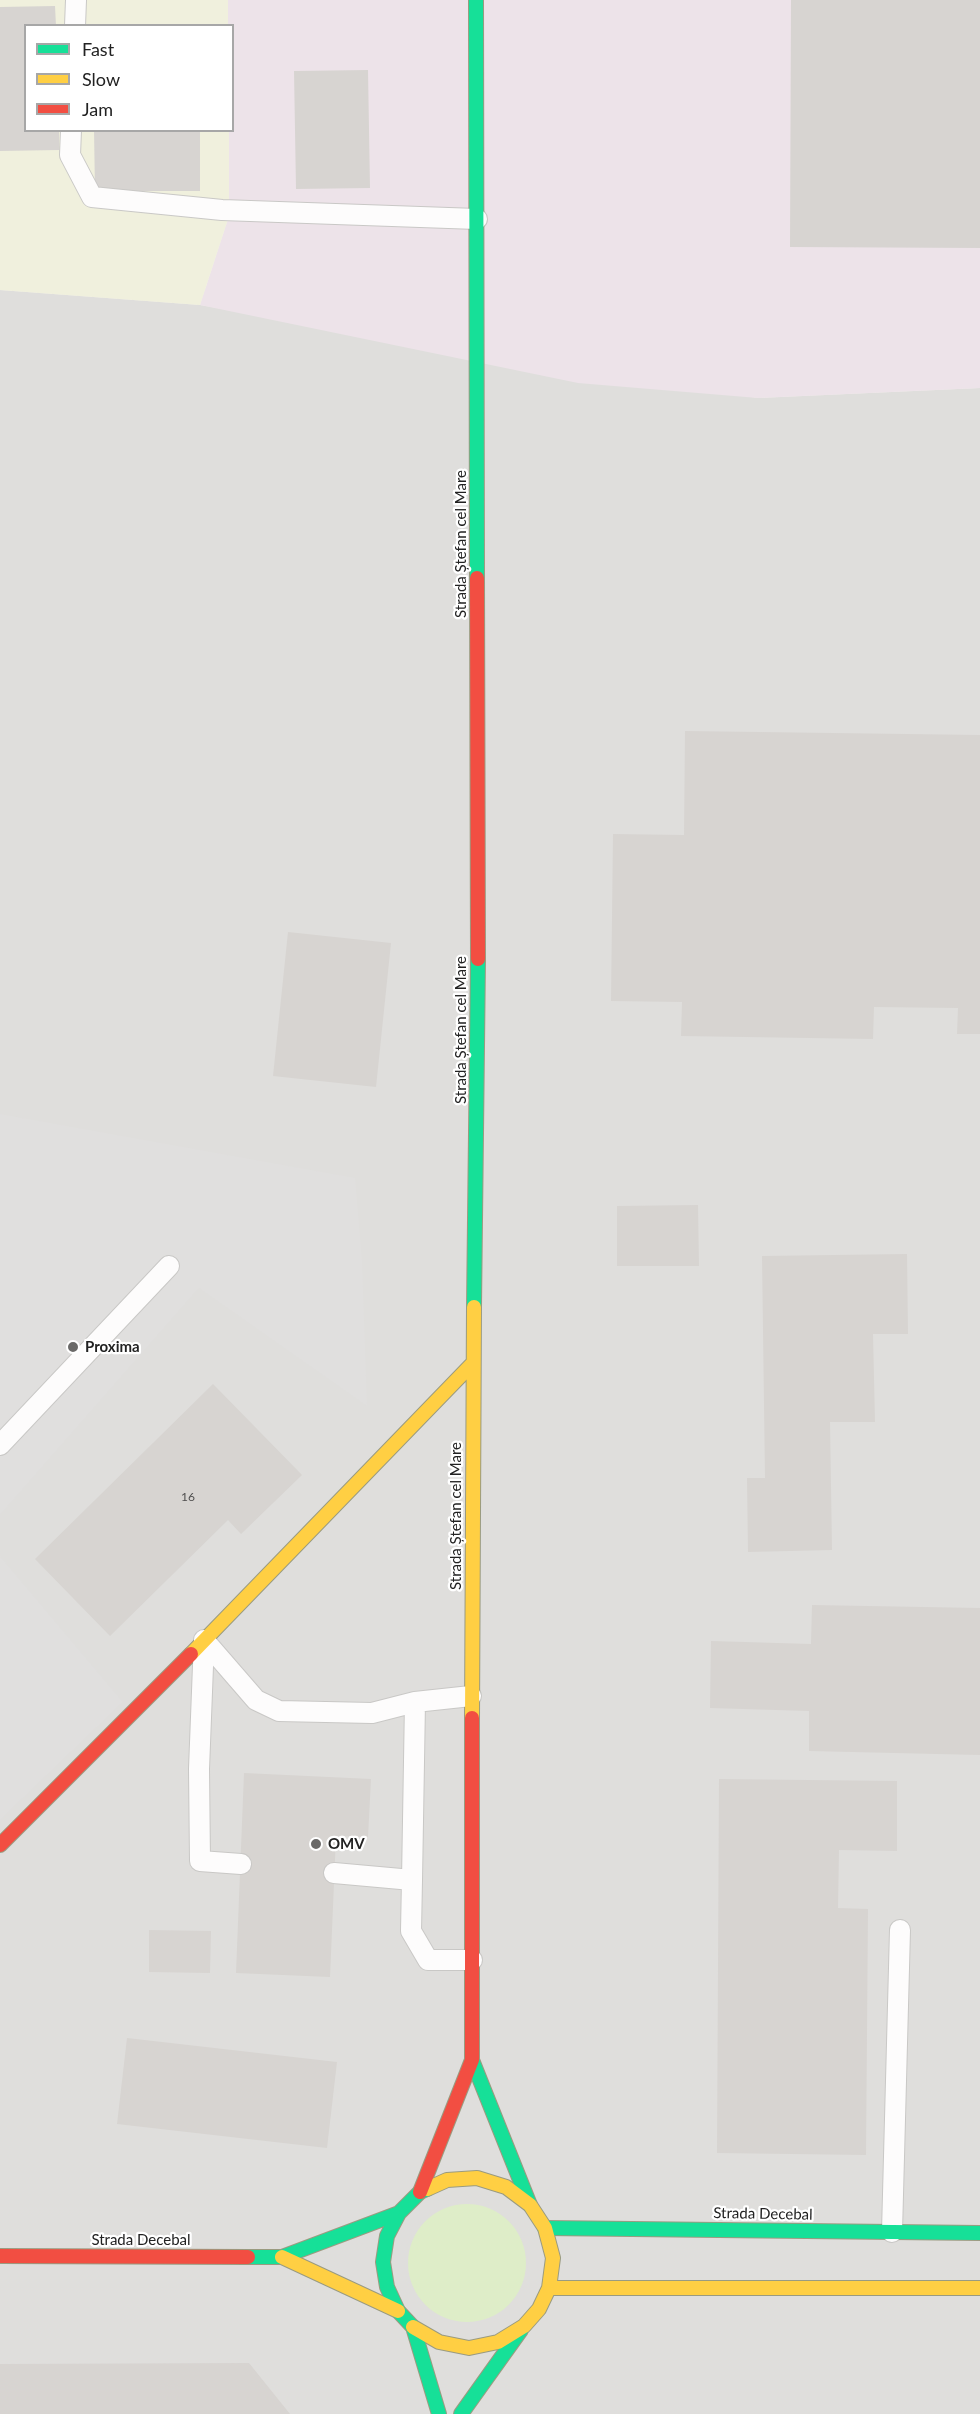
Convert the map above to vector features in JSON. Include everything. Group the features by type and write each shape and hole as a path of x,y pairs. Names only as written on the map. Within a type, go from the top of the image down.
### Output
{"main road":[{"name":"Strada Ștefan cel Mare","path":"420,2192 472,2060 471,1696 478,1057 476,0"},
{"path":"0,1845 204,1640 473,1363"},
{"name":"Strada Ștefan cel Mare","path":"472,2060 530,2205"},
{"path":"461,2414 524,2326 539,2309 549,2288 552,2258 545,2228 530,2205 506,2187 477,2178 447,2180 420,2192 399,2213 387,2236 383,2262 387,2288 398,2311 413,2327 439,2342 469,2348 498,2342 524,2326"},
{"name":"Strada Decebal","path":"0,2256 282,2257 399,2213"},
{"name":"Strada Decebal","path":"545,2228 980,2233"},
{"name":"Strada Decebal","path":"282,2257 398,2311"},
{"path":"549,2288 980,2288"},
{"path":"413,2327 439,2414"}],"lane":[{"path":"75,24 76,0"},
{"path":"71,132 70,155 92,197 222,210 477,219"},
{"path":"0,1445 169,1266"},
{"path":"204,1640 256,1700 279,1711 372,1713 415,1702 471,1696"},
{"path":"204,1640 199,1769 200,1861 241,1864"},
{"path":"415,1702 411,1932 428,1960 472,1960"},
{"path":"334,1873 412,1880"},
{"path":"892,2232 900,1930"}],"shaded area":[{"path":"228,0 980,0 980,388 758,398 578,383 200,305 229,216 229,132 234,132 234,24 228,24"},
{"path":"0,290 200,305 758,398 980,388 980,2414 0,2414"},
{"name":"Proxima","path":"0,1114 355,1178 362,1262 367,1406 199,1288 0,1515"},
{"path":"0,1556 123,1702 0,1820"}],"green space":[{"path":"0,0 228,0 228,24 24,24 24,132 229,132 229,216 200,305 0,290"},
{"path":"467,2204 490,2208 509,2221 522,2240 526,2263 522,2286 509,2305 490,2318 467,2322 444,2318 425,2305 412,2286 408,2263 412,2240 425,2221 444,2208"}],"building":[{"path":"791,0 980,0 980,248 790,247"},
{"path":"55,6 56,24 24,24 24,132 59,132 59,150 0,151 0,7"},
{"path":"368,70 370,188 296,189 294,71"},
{"path":"94,132 200,132 200,191 95,191"},
{"path":"685,731 980,735 980,1034 957,1034 958,1008 874,1007 873,1039 681,1036 682,1002 611,1001 613,834 684,835"},
{"path":"288,932 391,943 376,1087 273,1076"},
{"path":"698,1205 699,1266 617,1266 617,1206"},
{"path":"907,1254 908,1334 873,1334 875,1422 830,1422 832,1550 748,1552 747,1478 765,1478 762,1256"},
{"path":"213,1384 302,1475 241,1534 228,1520 110,1636 35,1559"},
{"path":"812,1605 980,1608 980,1755 809,1751 809,1711 710,1708 711,1641 811,1644"},
{"path":"244,1773 371,1779 368,1837 336,1836 330,1977 236,1973"},
{"path":"719,1779 897,1781 897,1851 839,1850 838,1908 868,1909 866,2155 717,2153"},
{"path":"149,1930 211,1931 210,1973 149,1972"},
{"path":"127,2038 337,2062 327,2148 117,2124"},
{"path":"249,2363 290,2414 0,2414 0,2364"}],"traffic: fast":[{"path":"476,0 477,578"},
{"path":"474,1307 478,959"},
{"path":"472,2060 530,2205"},
{"path":"427,2189 420,2192 399,2213 387,2236 383,2262 387,2287 398,2311 413,2327 439,2414"},
{"path":"248,2257 282,2257 399,2213"},
{"path":"545,2228 980,2233"},
{"path":"461,2414 521,2330"}],"traffic: slow":[{"path":"472,1718 474,1307"},
{"path":"191,1654 473,1363"},
{"path":"413,2327 439,2342 469,2348 498,2342 524,2326 539,2309 549,2288 553,2258 545,2228 530,2205 506,2187 477,2178 447,2180 427,2189"},
{"path":"282,2257 398,2311"},
{"path":"549,2288 980,2288"}],"traffic: jam":[{"path":"477,578 478,959"},
{"path":"0,1845 191,1654"},
{"path":"420,2192 472,2060 472,1718"},
{"path":"0,2256 248,2257"}],"place":[{"name":"Proxima","path":"73,1347"},
{"name":"OMV","path":"316,1844"}]}
